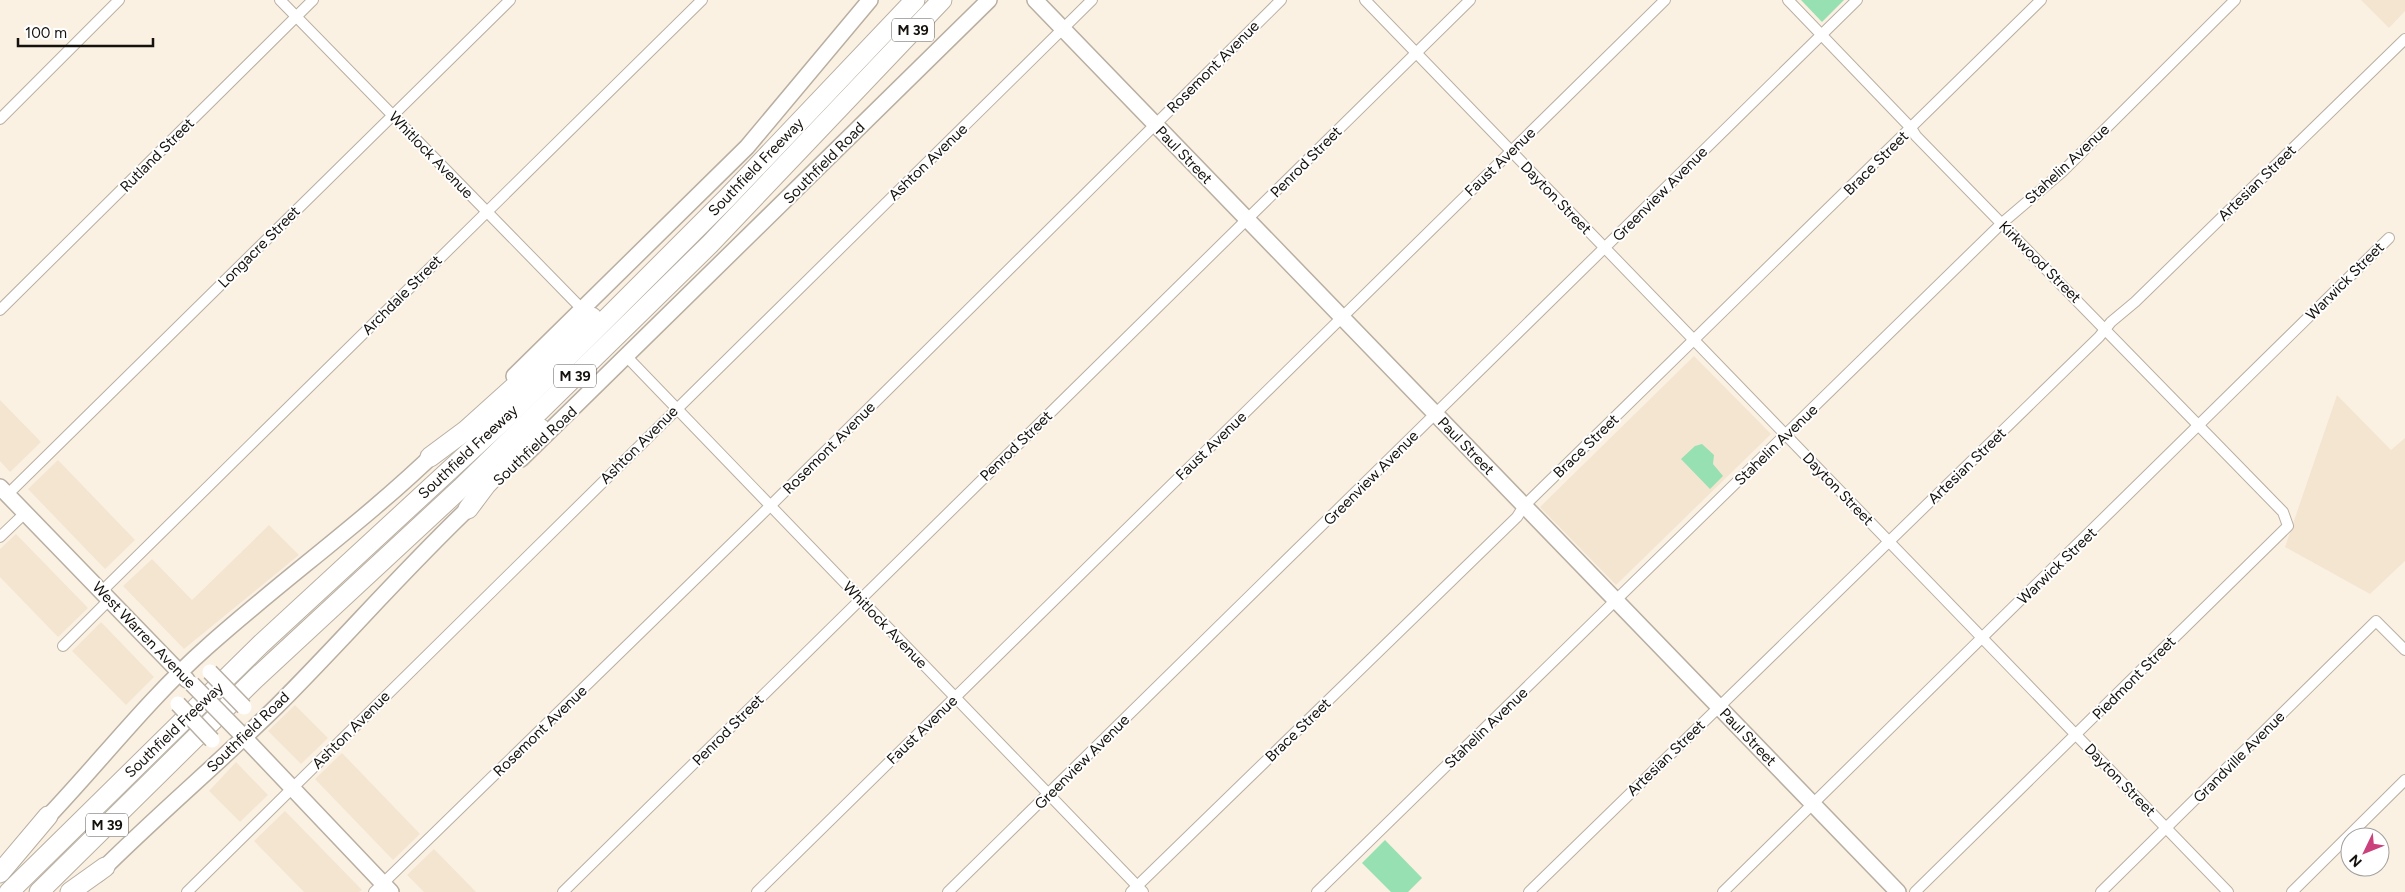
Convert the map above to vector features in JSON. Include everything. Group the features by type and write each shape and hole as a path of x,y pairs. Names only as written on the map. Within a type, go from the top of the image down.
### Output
{"highway":[{"name":"Southfield Freeway","path":"9,892 261,644 504,419 727,198 915,0"},
{"name":"Southfield Freeway","path":"39,892 255,679 461,488 710,244 942,0"},
{"path":"430,457 465,432 650,264 681,243"},
{"path":"468,509 486,485 666,287"},
{"path":"0,873 48,816"},
{"path":"70,892 106,867"}],"main road":[{"path":"0,865 48,816 151,700 180,672 214,641 387,497 582,309 747,146 870,0"},
{"name":"Southfield Road","path":"80,892 201,776 241,734 278,704 468,509 543,440 989,0"},
{"name":"Paul Street","path":"1035,0 1898,892"},
{"name":"West Warren Avenue","path":"4,491 241,734 383,889"},
{"path":"214,641 206,655 206,665 210,672 244,707 251,711 260,712 278,704"},
{"path":"151,700 170,700 178,704 212,740 215,748 212,764 201,776"}],"street":[{"path":"0,119 119,0"},
{"name":"Whitlock Avenue","path":"280,0 582,309"},
{"name":"Rutland Street","path":"0,310 313,0"},
{"name":"Longacre Street","path":"4,491 510,0"},
{"name":"Archdale Street","path":"63,646 106,596 487,212 702,0"},
{"name":"Ashton Avenue","path":"187,892 1092,0"},
{"name":"Rosemont Avenue","path":"383,889 1281,0"},
{"name":"Dayton Street","path":"1365,0 2228,892"},
{"name":"Penrod Street","path":"564,892 1470,0"},
{"name":"Faust Avenue","path":"757,892 1666,0"},
{"name":"Kirkwood Street","path":"1788,0 2001,224 2008,227 2284,512 2288,526"},
{"name":"Greenview Avenue","path":"948,892 1857,0"},
{"name":"Brace Street","path":"1137,890 1510,524 1524,506 1695,341 2041,0"},
{"name":"Stahelin Avenue","path":"1317,892 2001,224 2062,172 2235,0"},
{"name":"Artesian Street","path":"1529,892 2405,39"},
{"name":"Warwick Street","path":"1723,892 2200,426 2389,238"},
{"name":"Whitlock Avenue","path":"627,357 1137,890"},
{"path":"0,537 25,513"},
{"name":"Piedmont Street","path":"1916,892 2288,526"},
{"name":"Grandville Avenue","path":"2102,892 2376,621 2405,650"},
{"path":"2292,892 2405,780"}],"shaded area":[{"path":"2361,0 2405,0 2405,11 2389,28"},
{"path":"1694,356 1771,434 1616,585 1540,507"},
{"path":"2337,395 2391,450 2405,438 2405,561 2370,594 2285,547"},
{"path":"0,400 41,442 10,472 0,461"},
{"path":"58,460 135,540 105,569 28,489"},
{"path":"269,525 299,555 184,649 123,586 152,559 192,600"},
{"path":"16,534 88,608 58,637 0,577 0,549"},
{"path":"101,622 154,677 126,705 72,651"},
{"path":"295,705 328,738 301,764 268,731"},
{"path":"342,753 420,834 393,860 315,779"},
{"path":"236,762 268,795 240,822 209,791"},
{"path":"285,811 362,890 359,892 304,892 254,841"},
{"path":"434,849 476,892 424,892 407,875"}],"green space":[{"path":"1801,0 1844,0 1822,22"},
{"path":"1702,444 1714,455 1713,464 1723,476 1710,489 1681,459 1695,446"},
{"path":"1385,840 1422,878 1408,892 1391,892 1362,863"}]}
